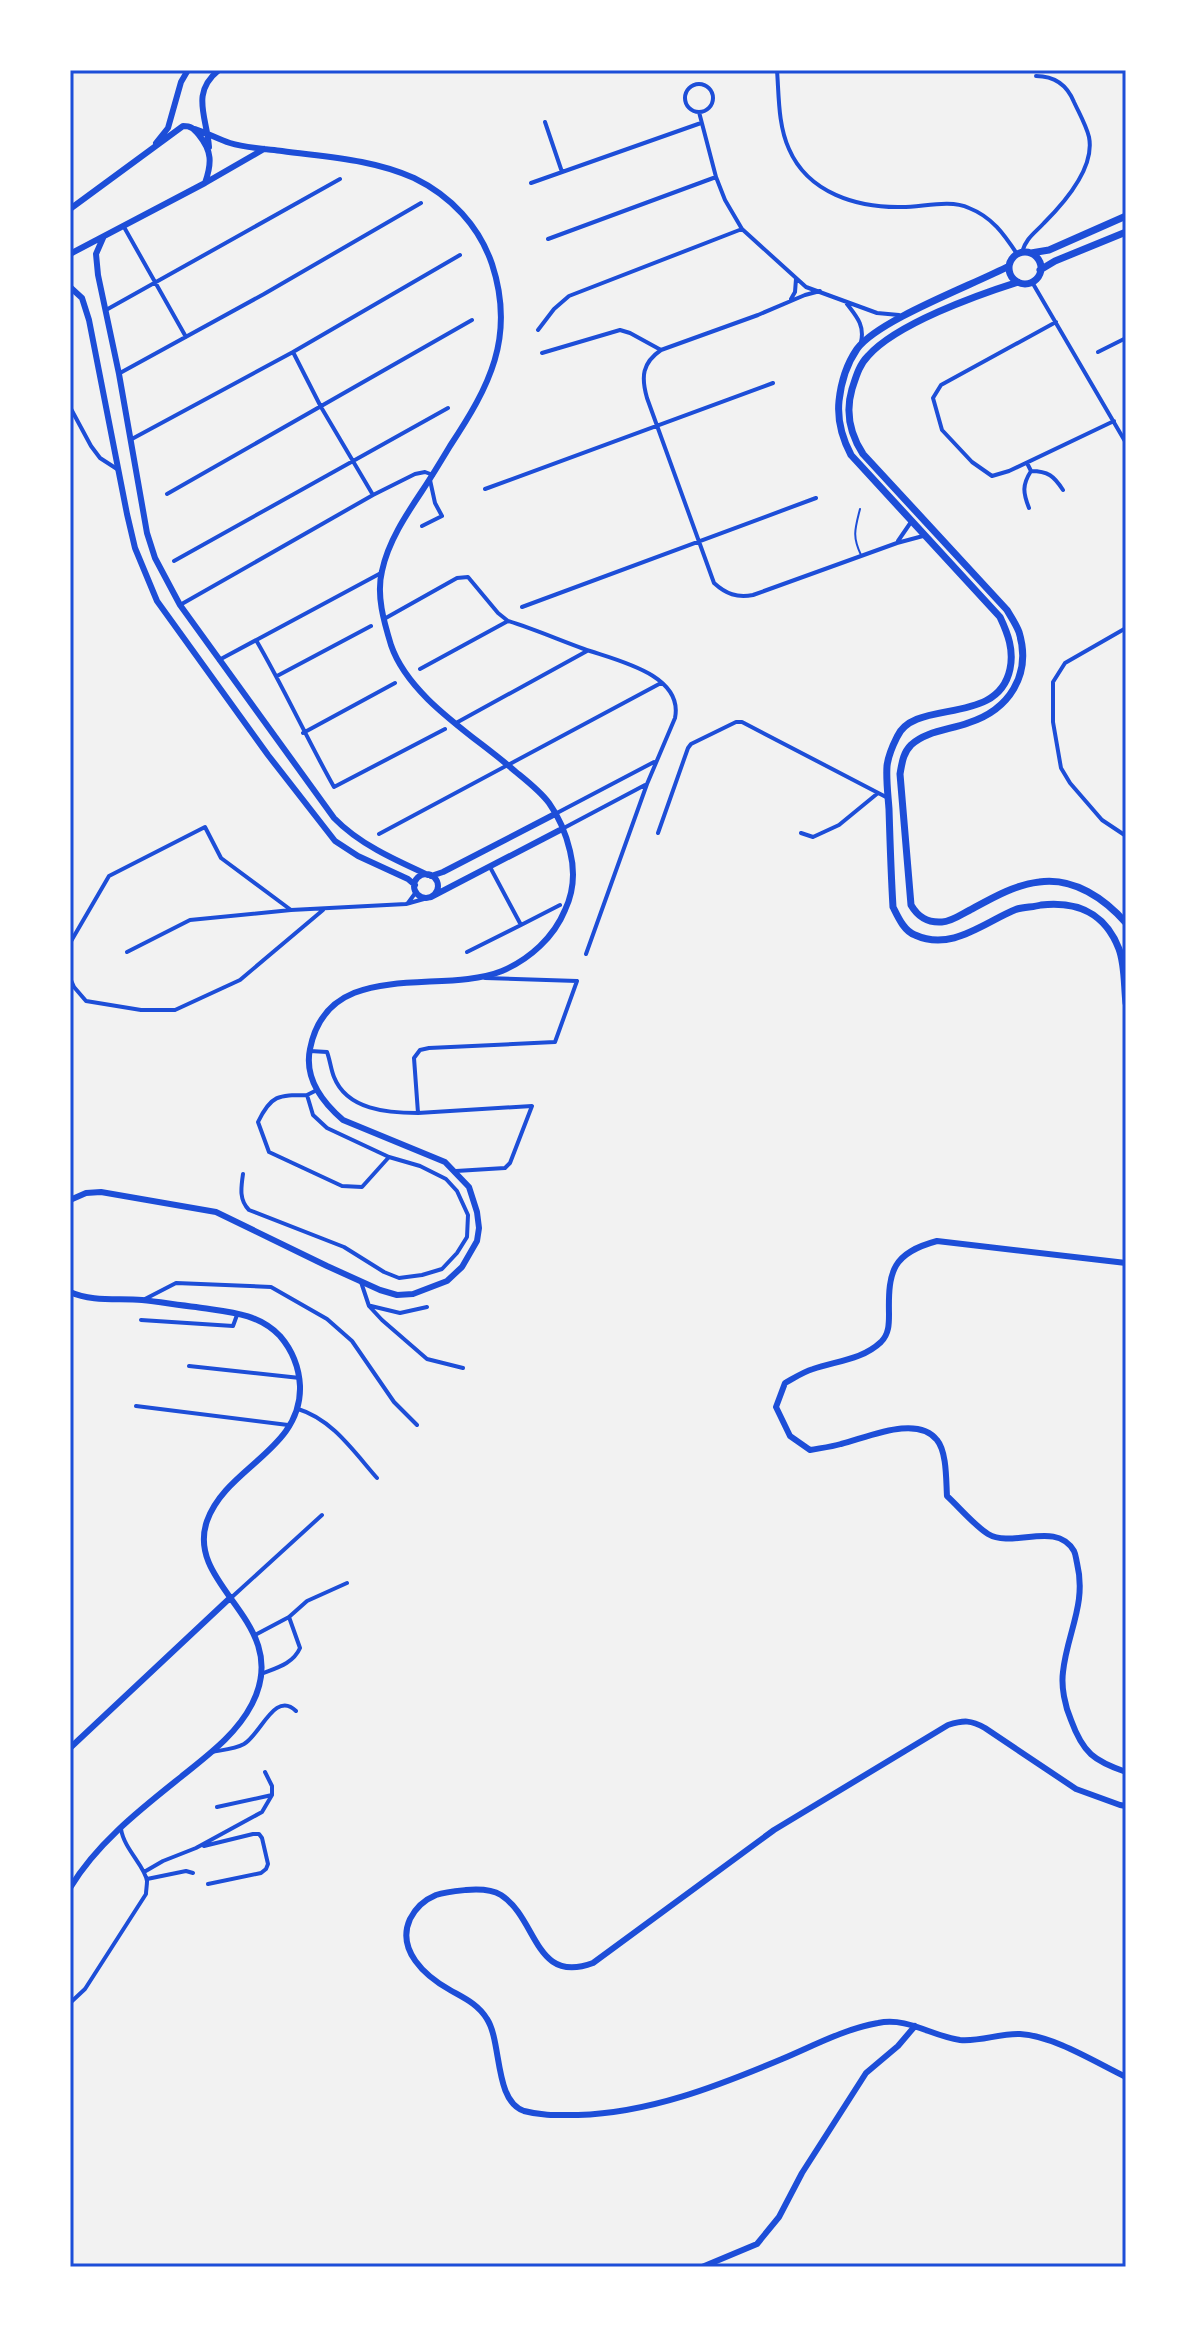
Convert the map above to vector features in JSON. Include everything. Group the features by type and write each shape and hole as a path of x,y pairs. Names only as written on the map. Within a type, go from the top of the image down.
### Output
{"main road":[{"path":"149,151 168,128 181,82 188,70"},
{"path":"205,183 210,169 208,133 201,97 205,86 219,70"},
{"path":"70,209 183,126 189,126 230,143 356,160 402,173 439,193 466,217 480,235 491,259 501,298 499,345 493,372 479,401 396,534 381,573 380,595 396,658 408,675 433,704 541,794 555,814 572,862 573,881 561,919 533,953 512,966 482,978 377,986 346,995 324,1015 310,1051 310,1073 317,1090 329,1108 343,1120 436,1157 456,1171 469,1187 479,1228 473,1252 447,1281 413,1294 397,1295 361,1282 216,1212 101,1192 86,1193 70,1200"},
{"path":"195,129 209,148"},
{"path":"70,254 264,149"},
{"path":"1126,216 1049,250 1019,253 1009,266 883,328 858,347 841,380 838,411 843,438 851,455 974,572 1007,610 1018,631 1022,668 1014,691 1000,707 971,722 923,736 908,748 902,761 900,774 911,905 917,915 929,921 945,922 1012,889 1042,881 1075,885 1099,897 1126,923"},
{"path":"915,518 863,454 848,418 848,402 858,370 866,357 883,341 910,326 988,291 1018,282 1032,282 1040,270 1055,261 1124,233"},
{"path":"103,238 96,254 98,275 147,533 155,558 180,605 343,826 369,845 430,875 437,881 438,888 431,897"},
{"path":"1031,253 1038,260 1040,270"},
{"path":"1009,266 1011,275 1018,282"},
{"path":"70,287 82,298 89,320 135,548 157,601 335,841 358,856 408,879 424,898 562,829"},
{"path":"929,532 1000,617 1009,634 1012,656 1006,682 992,697 968,708 919,719 898,734 887,765 893,907 912,935 936,941 951,940 1020,908 1061,903 1083,908 1110,930 1120,951 1126,1003"},
{"path":"889,798 902,799"},
{"path":"415,888 418,878 443,872 555,814"},
{"path":"1126,1263 937,1241 918,1246 905,1254 892,1270 889,1328 884,1340 862,1356 809,1370 785,1383 776,1407 790,1436 810,1450 869,1434 920,1429 937,1440 944,1460 947,1496 988,1534 1011,1540 1034,1535 1060,1538 1074,1551 1080,1575 1077,1616 1068,1640 1062,1675 1066,1707 1078,1741 1100,1763 1126,1772"},
{"path":"70,1292 105,1299 142,1300 237,1312 253,1317 279,1336 291,1352 300,1378 298,1409 291,1425 282,1438 219,1499 207,1521 203,1549 215,1577 255,1635 259,1647 260,1685 241,1724 212,1752 144,1806 82,1868 70,1888"},
{"path":"70,1748 231,1597"},
{"path":"1126,1806 1076,1789 972,1720 962,1720 948,1725 774,1830 593,1963 578,1969 567,1969 548,1958 503,1896 490,1891 473,1889 436,1895 416,1907 407,1926 407,1944 418,1965 431,1979 478,2006 490,2022 503,2081 512,2103 522,2110 550,2116 595,2114 644,2106 723,2083 847,2031 880,2022 901,2021 957,2040 1019,2034 1052,2042 1126,2077"},
{"path":"702,2267 757,2244 779,2217 802,2173 866,2073 898,2046 915,2026"}],"street":[{"path":"777,70 780,115 789,150 802,172 816,184 859,204 966,206 999,228 1019,253 1031,234 1076,188 1090,148 1089,135 1069,90 1051,76 1036,76"},
{"path":"701,84 709,88 713,96 708,109 699,112 690,109 685,97 692,85 701,84"},
{"path":"699,112 716,177 742,229 806,287 890,316 906,315"},
{"path":"545,122 562,172"},
{"path":"531,183 701,123"},
{"path":"548,239 716,177"},
{"path":"106,310 340,179"},
{"path":"119,374 421,203"},
{"path":"124,227 186,337"},
{"path":"538,330 569,296 742,229"},
{"path":"130,440 293,352 460,255"},
{"path":"790,301 795,292 796,279"},
{"path":"1032,282 1126,443"},
{"path":"820,291 661,350 649,359 642,378 714,583 723,591 737,596 753,595 929,532"},
{"path":"846,302 861,323 863,335 858,347"},
{"path":"167,494 472,320"},
{"path":"1056,322 941,385 933,398 942,430 972,462 992,476 1027,463 1114,421"},
{"path":"542,353 620,330 661,350"},
{"path":"1098,352 1126,338"},
{"path":"293,352 321,407 373,495"},
{"path":"485,489 773,383"},
{"path":"70,407 100,458 119,470"},
{"path":"174,561 448,408"},
{"path":"1027,463 1031,471"},
{"path":"1031,471 1050,473 1063,490"},
{"path":"1029,508 1023,486 1031,471"},
{"path":"180,605 373,495 425,472 431,477 435,503 442,516 422,526"},
{"path":"522,607 816,498"},
{"path":"897,543 915,518"},
{"path":"219,660 381,573"},
{"path":"384,619 462,577 472,580 508,621 635,665 670,691 677,707 675,718 647,784 586,954"},
{"path":"420,669 508,621"},
{"path":"277,676 371,626"},
{"path":"1126,628 1065,663 1053,682 1053,722 1061,768 1102,820 1126,836"},
{"path":"256,640 334,787 445,729"},
{"path":"456,723 589,650"},
{"path":"303,733 395,683"},
{"path":"379,834 661,683"},
{"path":"658,833 688,748 736,722 742,722 889,798"},
{"path":"555,814 656,761"},
{"path":"562,829 647,784"},
{"path":"801,833 813,837 839,825 878,793"},
{"path":"70,943 109,876 205,827 221,858 291,910"},
{"path":"490,867 521,925"},
{"path":"406,904 415,888"},
{"path":"127,952 190,920 291,910 406,904 431,897"},
{"path":"467,952 560,905"},
{"path":"70,978 86,1001 141,1010 175,1010 240,980 325,909"},
{"path":"418,1113 414,1058 420,1050 555,1042 577,981 482,978"},
{"path":"310,1051 327,1052 335,1080 351,1098 375,1110 418,1113 532,1106 510,1163 505,1168 456,1171"},
{"path":"317,1090 307,1095 280,1095 266,1106 258,1122 269,1152 342,1186 362,1187 389,1157"},
{"path":"243,1174 243,1204 249,1210 344,1247 399,1278 442,1269 457,1253 467,1237 468,1215 457,1191 446,1179 327,1128 313,1115 307,1095"},
{"path":"361,1282 369,1306 427,1359 463,1368"},
{"path":"142,1300 176,1283 271,1287 327,1319 352,1341 394,1402 417,1425"},
{"path":"369,1306 400,1313 427,1307"},
{"path":"141,1320 233,1326 237,1312"},
{"path":"189,1366 300,1378"},
{"path":"136,1406 291,1425"},
{"path":"298,1409 310,1413 333,1429 377,1478"},
{"path":"231,1597 322,1515"},
{"path":"255,1635 289,1617 307,1601 347,1583"},
{"path":"261,1674 297,1656 300,1648 289,1617"},
{"path":"212,1752 244,1744 255,1735 277,1706 285,1704 296,1711"},
{"path":"143,1873 262,1812 272,1795 272,1786 265,1772"},
{"path":"217,1807 272,1795"},
{"path":"70,2003 85,1989 146,1894 147,1879 122,1838 121,1829"},
{"path":"196,1848 253,1834 259,1834 262,1838 268,1864 266,1869 261,1873 208,1884"},
{"path":"147,1879 186,1871 193,1873"}],"lane":[{"path":"860,509 854,533 861,556"}]}
